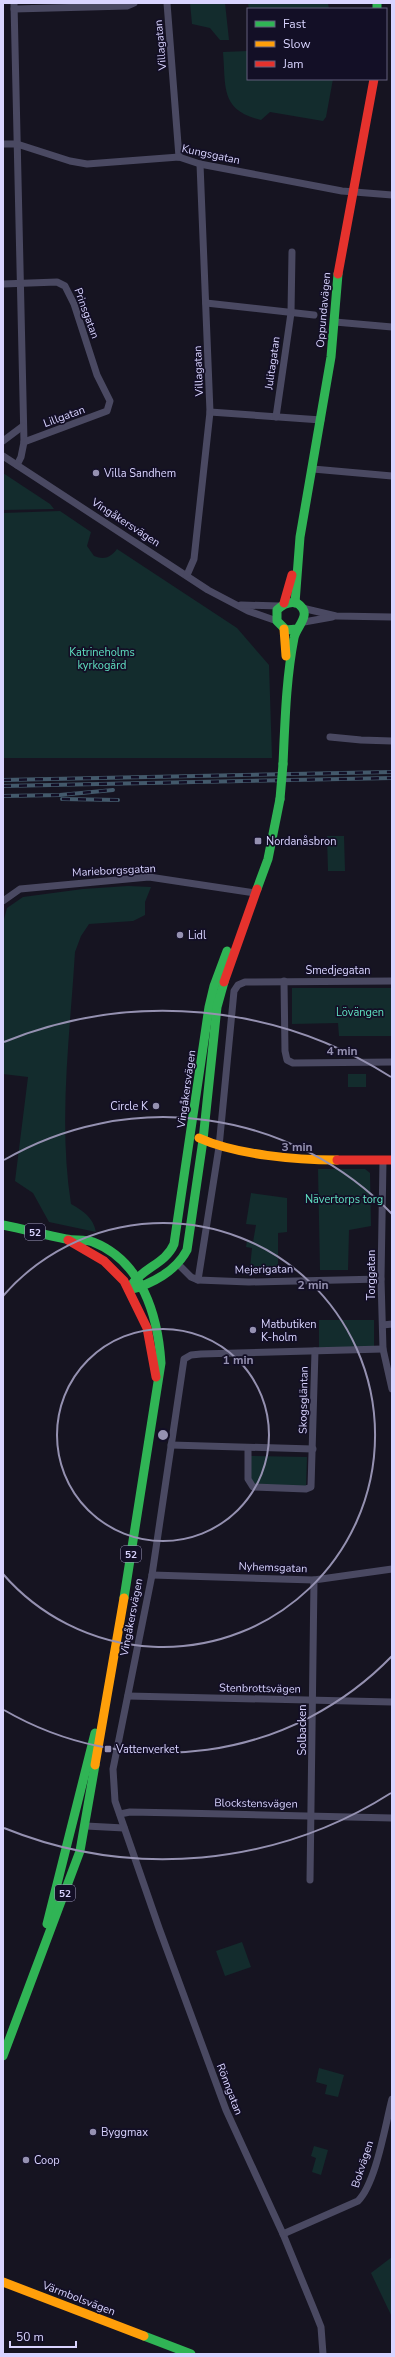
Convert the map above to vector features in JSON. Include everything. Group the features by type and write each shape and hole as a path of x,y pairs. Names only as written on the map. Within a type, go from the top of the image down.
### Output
{"main road":[{"name":"Oppundavägen","path":"282,605 300,544 321,420 335,322 339,266 374,80"},
{"name":"Oppundavägen","path":"299,605 300,544"},
{"name":"Vingåkersvägen","path":"282,605 299,605"},
{"path":"277,621 276,615 282,605"},
{"path":"284,628 297,629 304,622 305,616 299,605"},
{"name":"Vingåkersvägen","path":"277,621 284,628 288,688"},
{"name":"Vingåkersvägen","path":"170,1254 177,1232 192,1136 206,1024 214,986 238,925 254,893 268,859 280,799 288,688 294,638 297,629"},
{"name":"Vingåkersvägen","path":"157,1380 148,1328 129,1290 142,1288 178,1264 187,1250 203,1140 217,1007 222,985 252,908 254,893"},
{"path":"192,1136 219,1147 310,1160 387,1161"},
{"name":"52","path":"3,1225 67,1239 83,1239 105,1248 123,1262 136,1278"},
{"name":"52","path":"67,1239 104,1261 114,1270 129,1290"},
{"path":"129,1290 136,1278 170,1254 178,1264"},
{"name":"Vingåkersvägen","path":"3,2056 39,1959 72,1877 86,1826 147,1454 157,1380 161,1363 160,1339 152,1311 136,1278"},
{"name":"Vingåkersvägen","path":"39,1959 72,1822 110,1678"},
{"path":"72,1822 86,1826"},
{"name":"Värmbolsvägen","path":"3,2282 191,2354"}],"street":[{"path":"17,465 21,457 24,442 14,6 127,6 134,3"},
{"name":"Villagatan","path":"167,3 179,157"},
{"name":"Kungsgatan","path":"3,144 17,144 70,161 87,164 179,157 200,164 342,191 392,195"},
{"name":"Villagatan","path":"187,575 194,559 210,412 200,164"},
{"name":"Julitagatan","path":"276,417 291,313 292,252"},
{"name":"Prinsgatan","path":"3,284 57,282 69,290 97,375 110,401 109,406"},
{"path":"206,303 314,315"},
{"path":"335,322 392,327"},
{"name":"Lillgatan","path":"24,442 91,418 106,411 109,406"},
{"path":"210,412 321,420"},
{"path":"3,441 23,426"},
{"name":"Vingåkersvägen","path":"3,456 208,590 237,605 277,621"},
{"path":"313,469 392,476"},
{"name":"Vingåkersvägen","path":"237,605 282,605"},
{"path":"299,605 336,616"},
{"path":"304,622 336,616 392,618"},
{"path":"330,737 392,741"},
{"name":"Marieborgsgatan","path":"3,902 20,889 149,877 254,893"},
{"name":"Smedjegatan","path":"284,982 392,981"},
{"path":"178,1264 191,1278 198,1280 219,1147 234,991 238,985 245,982 284,982 285,1051 287,1060 293,1063 392,1062"},
{"name":"Torggatan","path":"387,1161 381,1279 383,1349 392,1388"},
{"name":"Mejerigatan","path":"198,1280 249,1282 381,1279"},
{"path":"383,1325 392,1324"},
{"path":"315,1351 383,1349"},
{"name":"Vingåkersvägen","path":"120,1814 115,1801 113,1769 152,1575 184,1359 191,1355 315,1351"},
{"name":"Skogsgläntan","path":"248,1448 248,1479 250,1484 257,1488 285,1489 311,1487 315,1351"},
{"name":"Skogsgläntan","path":"171,1445 248,1448 313,1448"},
{"name":"Nyhemsgatan","path":"152,1575 314,1580 392,1569"},
{"name":"Solbacken","path":"310,1880 314,1580"},
{"name":"Stenbrottsvägen","path":"128,1696 392,1702"},
{"name":"Blockstensvägen","path":"120,1814 130,1812 392,1818"},
{"name":"Rönngatan","path":"120,1814 226,2110 283,2234 321,2327 323,2354"},
{"path":"86,1826 124,1828"},
{"name":"Bokvägen","path":"283,2234 358,2201 363,2196 370,2180 392,2099"}],"green space":[{"path":"190,3 225,3 229,40 220,40 210,28 192,24"},
{"path":"248,3 328,3 329,8 249,8"},
{"path":"247,51 247,80 333,80 326,117 323,121 270,112 261,120 248,116 238,110 232,104 228,96 224,76 223,52"},
{"path":"3,473 50,504 54,509 3,510"},
{"name":"Katrineholms kyrkogård","path":"60,511 91,532 87,546 94,556 104,558 112,554 117,549 237,628 269,665 272,758 3,758 3,513"},
{"path":"327,836 344,836 345,871 328,871"},
{"path":"128,886 151,887 145,902 145,915 133,921 89,924 81,936 75,952 66,1078 65,1141 67,1173 71,1204 90,1218 96,1232 49,1222 33,1193 15,1181 28,1077 3,1074 3,923 7,908 23,897 83,889"},
{"name":"Lövängen","path":"292,988 392,988 392,1036 339,1036 338,1023 292,1024"},
{"path":"348,1074 366,1074 366,1087 348,1087"},
{"name":"Nävertorps torg","path":"318,1169 365,1169 370,1173 371,1226 349,1230 348,1270 320,1270"},
{"path":"251,1193 287,1198 287,1232 278,1233 278,1268 250,1268 252,1248 246,1247 247,1241 253,1242 256,1225 246,1224"},
{"path":"319,1320 374,1320 374,1348 319,1348"},
{"path":"251,1456 307,1457 306,1487 250,1485"},
{"path":"242,1942 251,1967 225,1976 216,1951"},
{"path":"319,2068 344,2075 338,2097 325,2094 327,2085 316,2082"},
{"path":"314,2146 328,2150 321,2175 312,2172 316,2158 311,2156"},
{"path":"392,2257 392,2317 371,2273"}],"railway":[{"path":"3,780 392,772"},
{"path":"3,786 392,778"},
{"path":"3,796 60,795 113,790"},
{"path":"62,799 118,800"}],"traffic: fast":[{"path":"377,3 377,8"},
{"path":"295,603 300,537 331,357 338,274"},
{"path":"283,764 286,701 291,653 295,634 304,616 302,607 297,603 291,602 277,610 277,621 286,630 297,629"},
{"path":"280,799 283,764"},
{"path":"257,889 268,859 280,799"},
{"path":"133,1283 143,1273 166,1256 174,1244 209,1007 214,986 227,951"},
{"path":"129,1290 162,1276 177,1264 187,1250 203,1140 217,1007 224,982"},
{"path":"3,1225 66,1239 90,1241 110,1251 124,1262 135,1276 151,1309 156,1327 161,1363 124,1598"},
{"path":"47,1924 95,1733"},
{"path":"3,2056 80,1851 95,1765"},
{"path":"144,2336 191,2354"}],"traffic: slow":[{"path":"284,629 286,656"},
{"path":"199,1138 231,1149 285,1158 337,1160"},
{"path":"95,1765 124,1598"},
{"path":"3,2282 144,2336"}],"traffic: jam":[{"path":"338,274 374,80"},
{"path":"284,603 292,575"},
{"path":"224,982 257,889"},
{"path":"337,1160 392,1160"},
{"path":"68,1240 104,1261 124,1281 147,1328 156,1377"}],"place":[{"name":"Villa Sandhem","path":"96,473"},
{"name":"Nordanåsbron","path":"258,841"},
{"name":"Lidl","path":"180,935"},
{"name":"Circle K","path":"156,1106"},
{"name":"Matbutiken K-holm","path":"253,1330"},
{"name":"Vattenverket","path":"108,1749"},
{"name":"Byggmax","path":"93,2132"},
{"name":"Coop","path":"26,2160"}]}
